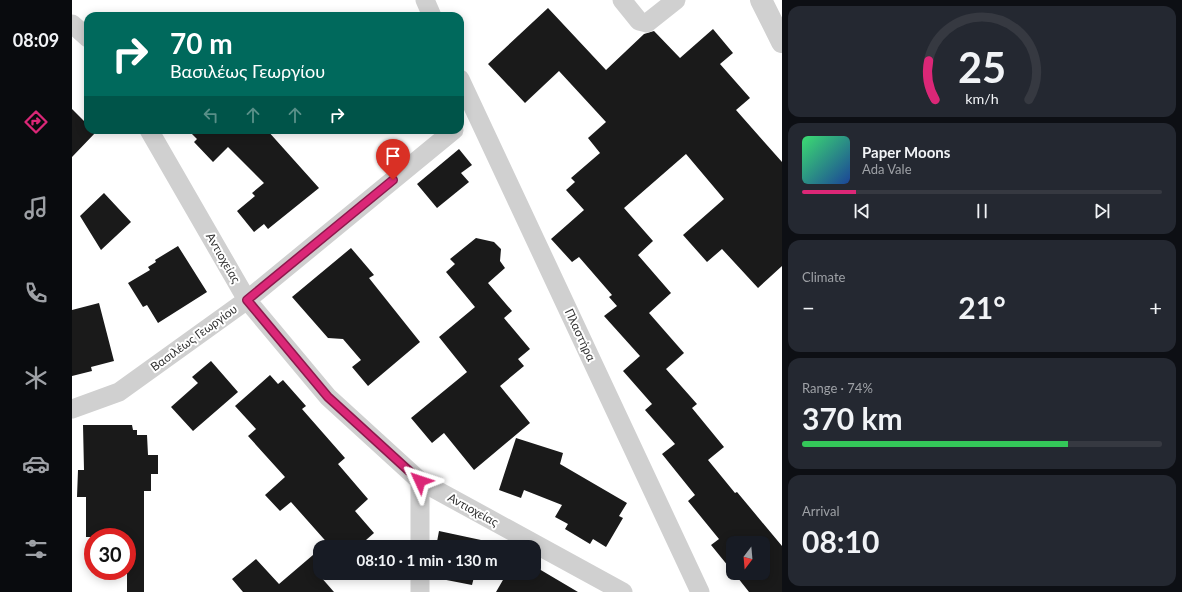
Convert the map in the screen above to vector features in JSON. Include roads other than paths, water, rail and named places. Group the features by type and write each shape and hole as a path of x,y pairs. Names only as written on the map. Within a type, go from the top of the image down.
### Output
{"street":[{"path":"425,0 430,12"},
{"path":"622,0 640,21 647,24 676,0"},
{"path":"761,0 782,42"},
{"path":"72,24 84,34"},
{"name":"Πλαστήρα","path":"464,88 700,592"},
{"path":"464,122 475,113"},
{"name":"Αντιοχείας","path":"152,134 247,300 328,397 420,481 623,592"},
{"name":"Βασιλέως Γεωργίου","path":"72,409 119,392 247,300 449,134"},
{"path":"420,481 420,540"},
{"path":"420,580 420,592"}]}
